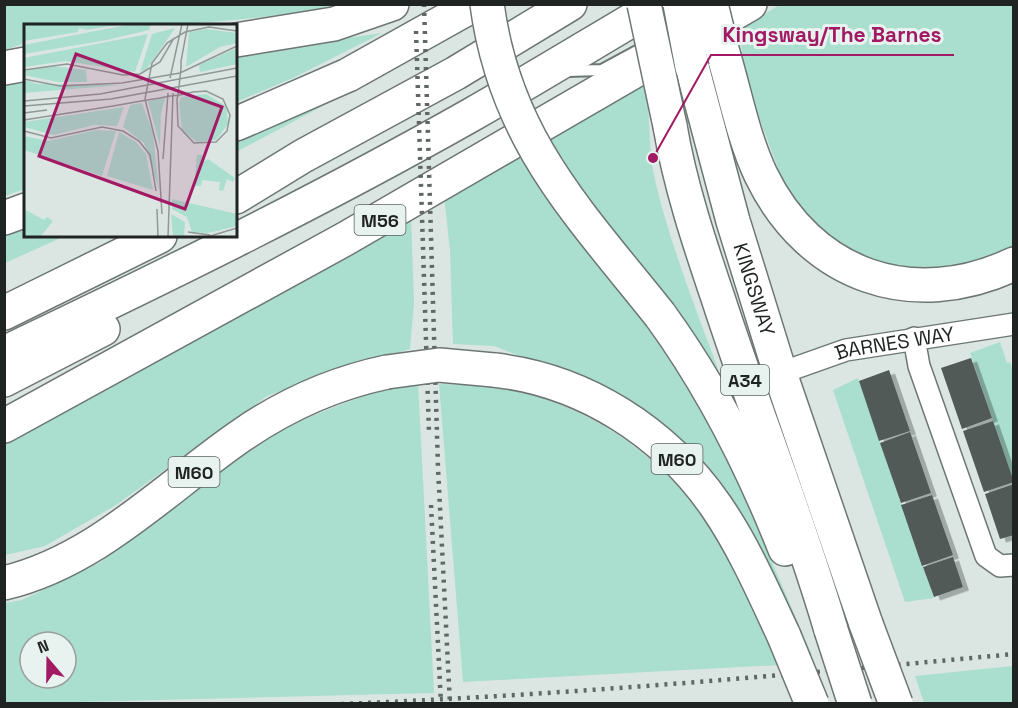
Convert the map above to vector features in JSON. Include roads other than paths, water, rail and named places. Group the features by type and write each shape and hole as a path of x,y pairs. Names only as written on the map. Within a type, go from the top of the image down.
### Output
{"highway":[{"path":"237,40 334,24 392,4"},
{"path":"237,124 348,75 475,4"},
{"path":"487,4 502,73 532,146 567,199 681,343 738,448 824,631 847,704"},
{"path":"237,196 303,156 456,73 570,4"},
{"name":"KINGSWAY","path":"644,4 680,173 732,341 812,565 824,631 855,704"},
{"name":"M56","path":"4,426 345,239 750,4"},
{"path":"4,353 143,287 312,201 471,115 543,72 682,17 726,64 761,174 792,222 828,256 876,280 923,286 963,283 1014,264"},
{"name":"KINGSWAY","path":"682,17 692,67 733,221 781,373 866,624 896,704"},
{"path":"4,68 24,64"},
{"path":"237,176 303,156"},
{"path":"4,380 146,307 312,201"},
{"path":"4,218 24,211"},
{"path":"4,290 117,237"},
{"path":"4,313 158,237"},
{"path":"732,341 751,363 762,369 781,373"},
{"name":"M60","path":"4,583 35,574 85,549 276,413 348,380 439,365 517,372 583,394 632,421 677,458 717,508 784,636 812,704"},
{"path":"781,373 772,377 767,398 807,511 811,533 812,565"}],"street":[{"name":"BARNES WAY","path":"781,373 830,354 914,338 1014,324"},
{"path":"914,338 919,366 986,556 999,566 1014,565"}],"lane":[{"path":"682,17 720,4"}],"railway":[{"path":"424,4 438,468 450,704"},
{"path":"416,31 429,433"},
{"path":"431,505 441,704"},
{"path":"341,704 594,690 1014,654"}],"place":[{"name":"Kingsway/The Barnes","path":"653,158"}]}
